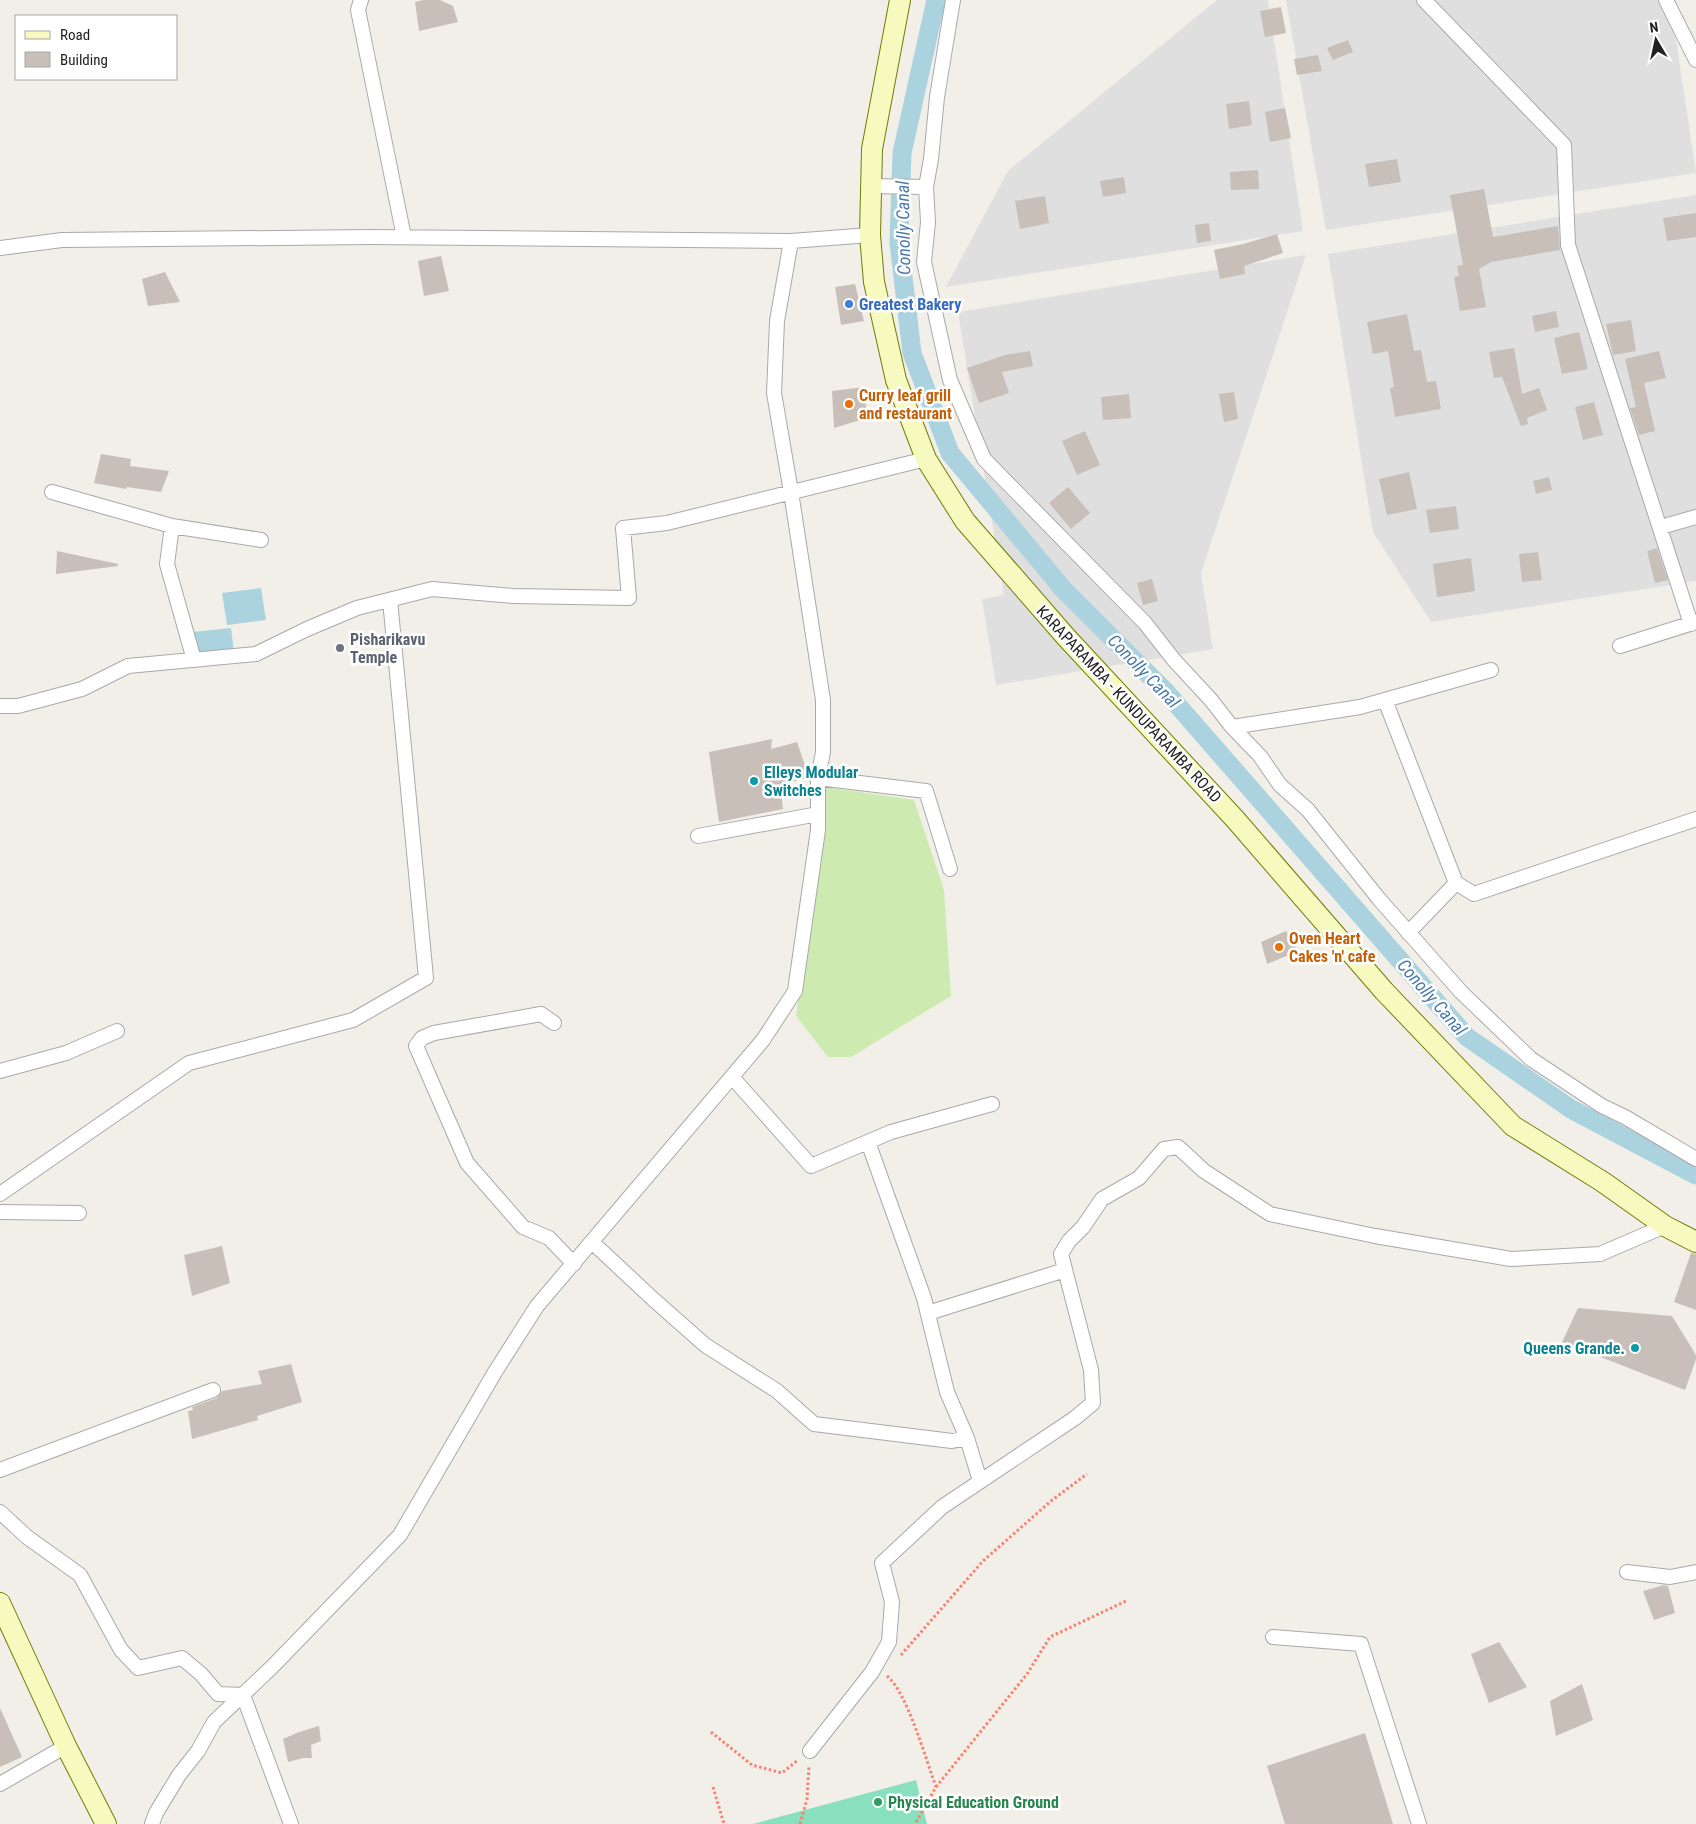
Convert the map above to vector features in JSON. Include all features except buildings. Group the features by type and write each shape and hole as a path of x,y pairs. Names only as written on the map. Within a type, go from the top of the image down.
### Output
{"main road":[{"name":"KARAPARAMBA - KUNDUPARAMBA ROAD","path":"900,0 872,149 870,235 874,282 896,380 926,459 965,522 1066,638 1235,819 1384,991 1513,1126 1603,1182 1665,1226 1696,1242"},
{"path":"0,1603 66,1746 106,1824"}],"street":[{"path":"361,0 358,10 404,237"},
{"path":"953,0 937,97 931,159 926,187 928,222 924,262 950,380 984,459 1145,623 1174,660 1211,700 1232,727 1260,756 1280,785 1308,810 1408,933 1461,992 1531,1059 1602,1106 1625,1117 1696,1159"},
{"path":"1424,0 1564,145 1568,245 1693,623 1620,646"},
{"path":"1666,0 1696,60"},
{"path":"871,186 926,187"},
{"path":"0,248 62,240 404,237 791,241 870,235"},
{"path":"152,1824 156,1813 179,1775 198,1751 214,1722 272,1667 400,1535 495,1372 537,1306 763,1040 795,991 818,830 818,778 823,752 823,700 774,393 777,321 791,241"},
{"path":"0,706 18,706 82,689 128,666 256,654 306,629 357,608 432,589 513,596 629,598 623,528 667,523 926,459"},
{"path":"52,492 172,526 261,540"},
{"path":"1661,527 1696,516"},
{"path":"172,526 168,564 194,660"},
{"path":"0,1194 189,1063 353,1020 426,978 390,600"},
{"path":"1232,727 1360,707 1491,670"},
{"path":"1385,700 1456,883 1474,894 1696,819"},
{"path":"818,778 926,791 950,869"},
{"path":"698,836 818,814"},
{"path":"1408,933 1456,883"},
{"path":"554,1023 541,1014 434,1033 422,1038 416,1046 467,1163 523,1227 549,1238 574,1264"},
{"path":"0,1071 66,1053 118,1031"},
{"path":"732,1077 811,1166 891,1132 992,1104"},
{"path":"868,1142 924,1298 946,1392 967,1438 980,1481"},
{"path":"810,1751 872,1672 889,1642 892,1602 882,1563 942,1507 1075,1418 1093,1403 1091,1370 1061,1254 1069,1241 1083,1227 1102,1199 1139,1178 1164,1149 1178,1147 1204,1171 1270,1214 1375,1236 1511,1259 1600,1254 1665,1226"},
{"path":"0,1212 79,1213"},
{"path":"592,1242 705,1345 777,1391 814,1424 952,1441 967,1438"},
{"path":"928,1313 1065,1270"},
{"path":"0,1470 213,1390"},
{"path":"0,1512 26,1537 80,1576 121,1650 138,1668 182,1658 201,1674 218,1694 243,1695"},
{"path":"1627,1572 1670,1577 1696,1572"},
{"path":"1273,1637 1361,1644 1419,1824"},
{"path":"243,1695 292,1824"},
{"path":"0,1784 66,1746"}],"path":[{"path":"896,1661 983,1561 1052,1501 1087,1474"},
{"path":"915,1824 936,1787 1027,1674 1050,1637 1126,1601"},
{"path":"890,1668 885,1674 895,1682 904,1699 936,1787"},
{"path":"711,1732 752,1765 782,1773 810,1751"},
{"path":"800,1824 807,1800 810,1751"},
{"path":"713,1787 724,1824"}],"shaded area":[{"path":"1217,0 1268,0 1303,231 946,287 1008,171"},
{"path":"1286,0 1670,0 1696,173 1326,230"},
{"path":"1696,195 1696,581 1431,622 1373,532 1328,254"},
{"path":"1306,255 1201,573 1213,649 996,685 982,599 1004,595 958,312"}],"green space":[{"path":"826,787 914,800 944,890 951,996 851,1057 828,1057 796,1016"},
{"name":"Physical Education Ground","path":"916,1780 927,1824 753,1824"}],"water":[{"path":"261,588 266,620 227,625 222,593"},
{"path":"231,628 234,652 198,657 193,632"}],"waterway":[{"name":"Conolly Canal","path":"936,0 902,153 899,243 912,353 950,453 1063,589 1166,692 1467,1037 1571,1109 1696,1175"}],"place":[{"name":"Greatest Bakery","path":"849,304"},
{"name":"Curry leaf grill and restaurant","path":"849,404"},
{"name":"Pisharikavu Temple","path":"340,648"},
{"name":"Elleys Modular Switches","path":"754,781"},
{"name":"Oven Heart Cakes 'n' cafe","path":"1279,947"},
{"name":"Queens Grande.","path":"1635,1348"},
{"name":"Physical Education Ground","path":"878,1802"}]}
